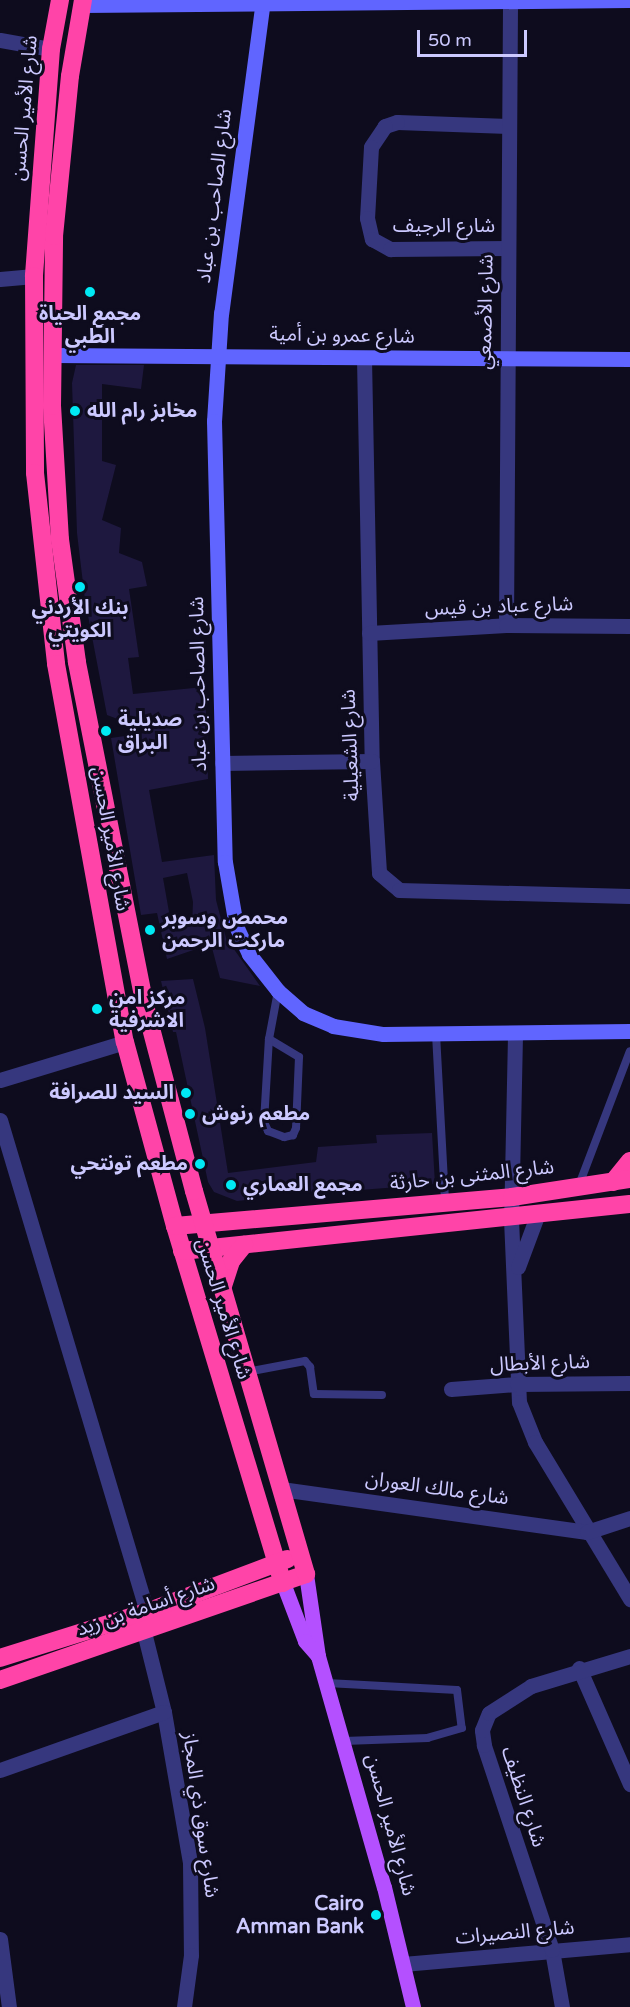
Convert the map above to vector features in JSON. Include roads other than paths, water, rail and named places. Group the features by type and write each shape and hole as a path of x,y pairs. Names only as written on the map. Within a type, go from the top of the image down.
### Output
{"highway":[{"name":"شارع الأمير الحسن","path":"60,0 51,49 34,276 35,473 56,664 125,1042 182,1251 267,1538 283,1583"},
{"name":"شارع الأمير الحسن","path":"82,3 69,86 54,236 52,406 61,551 77,662 145,1006 210,1248 306,1574"},
{"path":"118,1011 145,1006"},
{"path":"622,1180 630,1161"},
{"name":"شارع المثنى بن حارثة","path":"175,1226 512,1197 622,1180"},
{"path":"194,1191 211,1208 240,1219"},
{"path":"182,1251 511,1219 630,1204"},
{"path":"222,1289 231,1261 244,1245"},
{"path":"251,1574 262,1564 267,1538"},
{"name":"شارع أسامة بن زيد","path":"0,1659 147,1612 300,1554"},
{"name":"شارع أسامة بن زيد","path":"0,1680 306,1574"}],"main road":[{"name":"شارع الأمير الحسن","path":"306,1574 318,1656 344,1741 413,2007"},
{"name":"شارع الأمير الحسن","path":"283,1583 305,1641 318,1656"}],"street":[{"path":"82,3 630,0"},
{"name":"شارع الأصمعي","path":"506,625 510,1"},
{"name":"شارع الصاحب بن عباد","path":"263,2 217,355 214,422 225,862 231,905 249,954 278,991 303,1013 333,1026 366,1033 514,1035 630,1031"},
{"path":"0,40 51,49"},
{"name":"شارع الرجيف","path":"508,126 397,122 385,126 371,147 367,218 372,239 390,249 508,248"},
{"path":"0,279 34,276"},
{"name":"شارع عمرو بن أمية","path":"53,355 630,359"},
{"name":"شارع الشعيلية","path":"364,358 372,761 379,873 399,890 630,896"},
{"name":"شارع عباد بن قيس","path":"369,633 506,625 630,626"},
{"path":"222,763 372,761"},
{"path":"514,1035 511,1219 517,1384 525,1423 587,1532 630,1599"},
{"path":"0,1080 125,1042"},
{"path":"0,1120 147,1612"},
{"path":"514,1281 537,1216"},
{"name":"شارع الأبطال","path":"451,1389 517,1384 630,1383"},
{"name":"شارع مالك العوران","path":"280,1489 587,1532"},
{"path":"587,1532 630,1518"},
{"name":"شارع سوق ذي المجاز","path":"144,1632 164,1712 190,1863 191,1955 184,2007"},
{"name":"شارع النظيف","path":"562,2007 552,1950 484,1745 482,1730 489,1713 499,1704 531,1686 579,1668 630,1656"},
{"path":"579,1668 630,1784"},
{"path":"0,1770 164,1712"},
{"path":"0,1939 9,2007"},
{"name":"شارع النصيرات","path":"403,1964 630,1944"}],"lane":[{"path":"269,1039 299,1057 296,1128 293,1135 284,1137 268,1131 264,1122 269,1039 278,991"},
{"path":"436,1034 445,1202"},
{"path":"578,1187 630,1051"},
{"path":"246,1372 305,1360 310,1367 314,1394 382,1395"},
{"path":"327,1683 457,1690 462,1728 428,1738 344,1741"}],"place":[{"name":"مجمع الحياة الطبي","path":"90,292"},
{"name":"مخابز رام الله","path":"75,411"},
{"name":"بنك الأردني الكويتي","path":"80,587"},
{"name":"صديلية البراق","path":"106,731"},
{"name":"محمص وسوبر ماركت الرحمن","path":"150,930"},
{"name":"مركز امن الاشرفية","path":"97,1009"},
{"name":"السيد للصرافة","path":"186,1093"},
{"name":"مطعم رنوش","path":"190,1114"},
{"name":"مطعم تونتحي","path":"200,1164"},
{"name":"مجمع العماري","path":"231,1185"},
{"name":"Cairo Amman Bank","path":"376,1915"}]}
